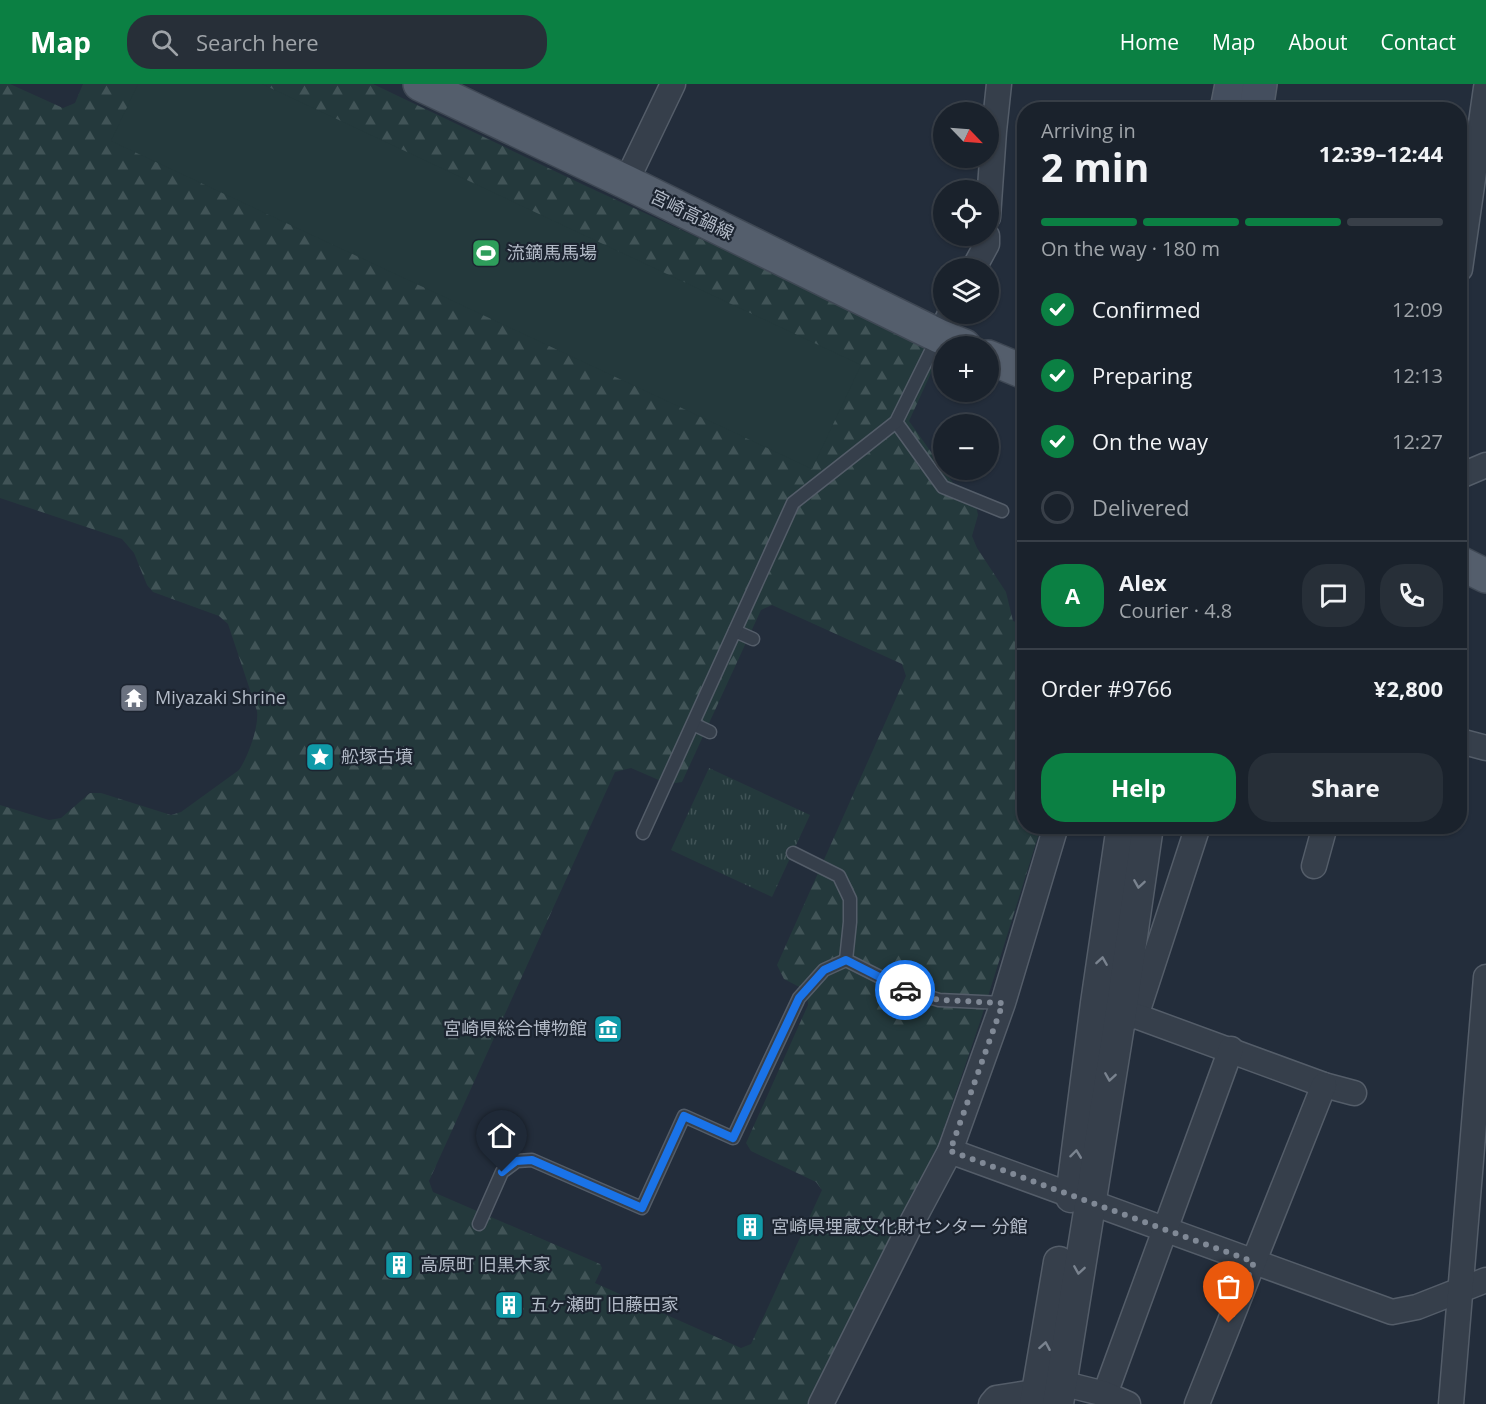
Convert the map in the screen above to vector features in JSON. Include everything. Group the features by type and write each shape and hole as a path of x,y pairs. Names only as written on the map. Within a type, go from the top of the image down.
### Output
{"main road":[{"name":"宮崎高鍋線","path":"420,84 626,183 951,332"},
{"path":"1229,102 1232,84"},
{"path":"1257,102 1260,84"},
{"path":"999,362 1017,369"},
{"path":"1467,566 1486,576"}],"street":[{"path":"626,183 674,84"},
{"path":"991,180 999,84"},
{"path":"1467,220 1486,88"},
{"path":"1467,474 1486,465"},
{"path":"1467,743 1486,748"},
{"path":"821,1404 950,1151 1003,1003 1054,834"},
{"path":"1047,1397 1080,1198 1096,1003 1121,834"},
{"path":"1128,1017 1147,834"},
{"path":"1080,1198 1128,1017 1195,834"},
{"path":"1314,866 1323,834"},
{"path":"1451,1404 1486,978"},
{"path":"1128,1017 1231,1049 1354,1093"},
{"path":"1105,1394 1231,1049"},
{"path":"1197,1404 1324,1084"},
{"path":"950,1151 1392,1312 1417,1307 1486,1280"},
{"path":"991,1404 996,1398 1047,1397 1073,1386 1105,1394 1128,1404"}],"lane":[{"path":"643,833 794,503 896,422 951,332"},
{"path":"896,422 943,487 1002,511"},
{"path":"735,631 753,639"},
{"path":"693,724 710,732"},
{"path":"793,853 839,876 850,899 846,960"},
{"path":"846,960 906,990 939,1000 1003,1003"},
{"path":"479,1224 502,1172 516,1161 532,1160 642,1208 684,1116 733,1138 799,998 824,970 846,960"}],"green space":[{"path":"0,84 10,84 63,108 75,103 83,84 373,84 586,186 929,344 933,352 933,369 909,421 933,455 933,480 951,480 974,495 978,515 972,536 977,548 1006,592 1013,621 1017,622 1017,834 1039,834 980,1022 937,1148 810,1404 0,1404 0,805 49,820 61,818 90,793 101,793 171,815 181,812 239,770 246,758 256,725 257,711 228,624 219,616 153,592 147,585 134,553 122,539 0,498","holes":["772,605 902,664 906,676 777,965 784,979 807,991 808,1005 746,1143 751,1151 816,1182 822,1190 751,1344 741,1348 595,1283 602,1268 600,1264 433,1192 429,1181 615,772 631,768 668,784 682,782 761,610"]},
{"name":"流鏑馬馬場","path":"138,84 262,84 861,365 812,469 111,141"},
{"path":"709,768 810,815 772,897 671,850"}],"way so far":[{"path":"905,990 939,1000 1003,1003 950,1151 1254,1262 1229,1323"}],"place":[{"name":"流鏑馬馬場","path":"486,253"},
{"name":"Miyazaki Shrine","path":"134,698"},
{"name":"舩塚古墳","path":"320,757"},
{"name":"宮崎県総合博物館","path":"608,1029"},
{"name":"宮崎県埋蔵文化財センター 分館","path":"750,1227"},
{"name":"高原町 旧黒木家","path":"399,1265"},
{"name":"五ヶ瀬町 旧藤田家","path":"509,1305"}],"route":[{"path":"502,1172 516,1161 532,1160 642,1208 684,1116 733,1138 799,998 824,970 846,960 905,990"}]}
